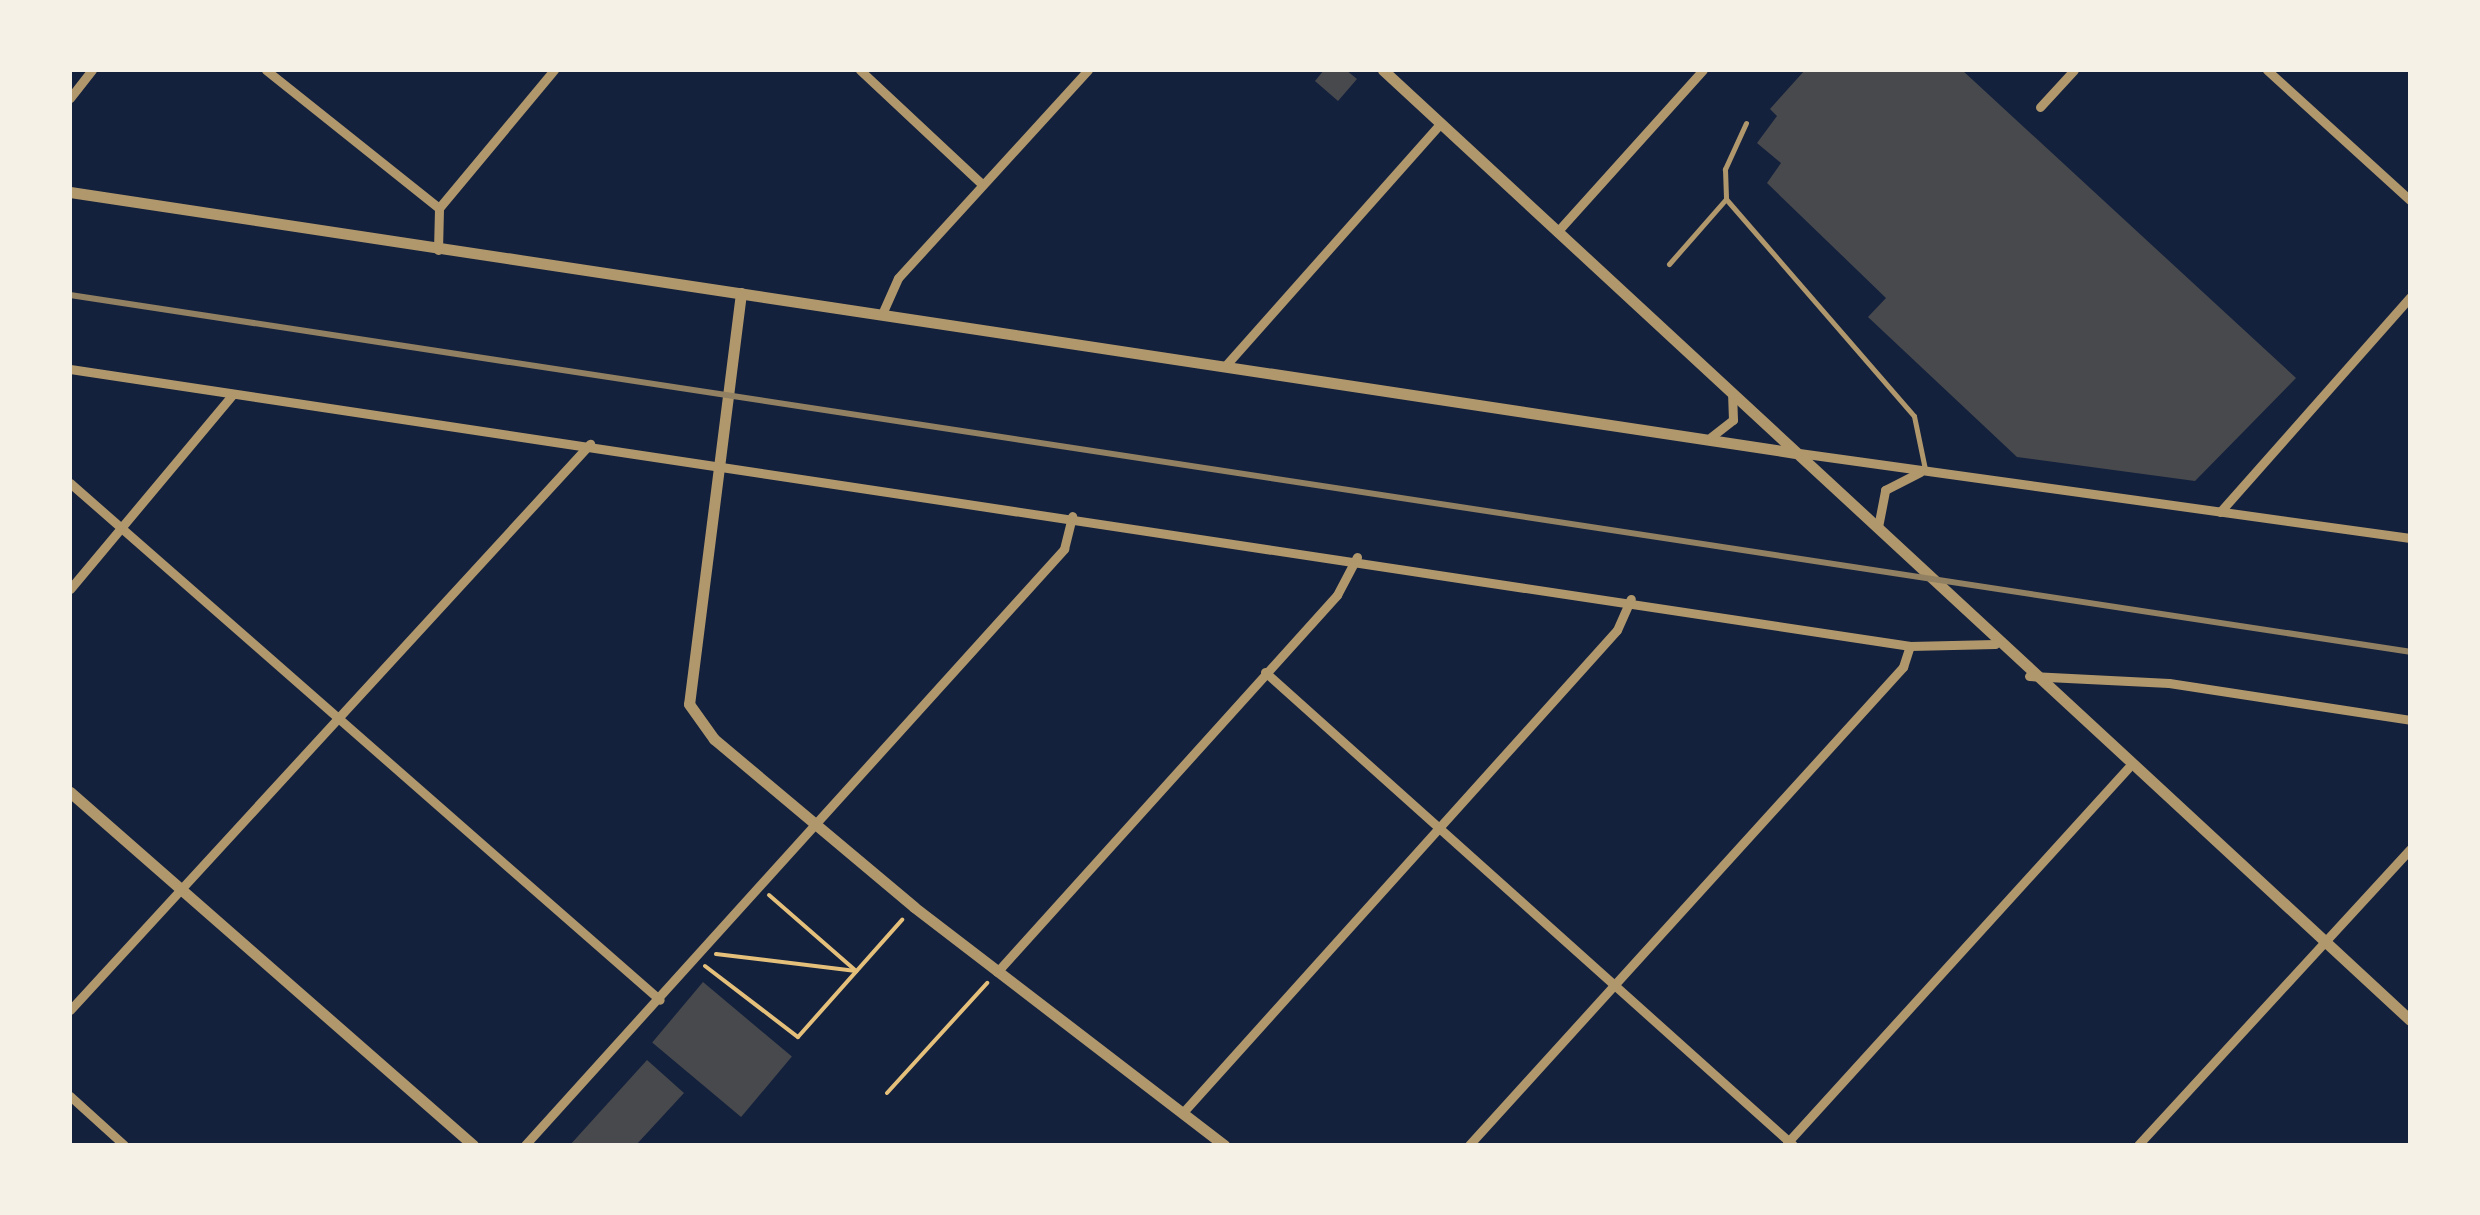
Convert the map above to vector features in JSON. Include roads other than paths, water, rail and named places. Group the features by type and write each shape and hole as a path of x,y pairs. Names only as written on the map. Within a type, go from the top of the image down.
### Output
{"street":[{"path":"70,98 92,70"},
{"path":"266,70 440,208"},
{"path":"438,250 440,208 554,70"},
{"path":"860,70 982,184"},
{"path":"882,314 898,278 1088,70"},
{"path":"1383,70 2128,768 2410,1020"},
{"path":"1557,232 1703,70"},
{"path":"2040,107 2074,70"},
{"path":"2267,70 2410,200"},
{"path":"1226,364 1440,124"},
{"path":"70,192 1923,472 2410,538"},
{"path":"742,293 689,704 714,739 914,907 1186,1108 1224,1145"},
{"path":"2220,512 2410,297"},
{"path":"70,369 1357,557 1910,646 1995,644"},
{"path":"70,589 232,394"},
{"path":"1700,438 1727,430 1732,394"},
{"path":"70,1010 590,444"},
{"path":"1878,530 1885,490 1923,472"},
{"path":"70,484 340,716 660,1000"},
{"path":"526,1145 821,826 1064,550 1072,516"},
{"path":"997,972 1337,595 1357,557"},
{"path":"1186,1108 1440,832 1618,630 1631,599"},
{"path":"1469,1145 1903,667 1910,646"},
{"path":"1265,672 1440,832 1617,985 1789,1144 2128,768"},
{"path":"2029,676 2168,684 2410,720"},
{"path":"70,792 473,1145"},
{"path":"2138,1145 2410,849"},
{"path":"70,1096 124,1145"}],"lane":[{"path":"1746,123 1725,169 1726,199 1914,416 1926,439 1923,472"},
{"path":"1669,264 1726,199"}],"railway":[{"path":"70,295 2410,652"}]}
